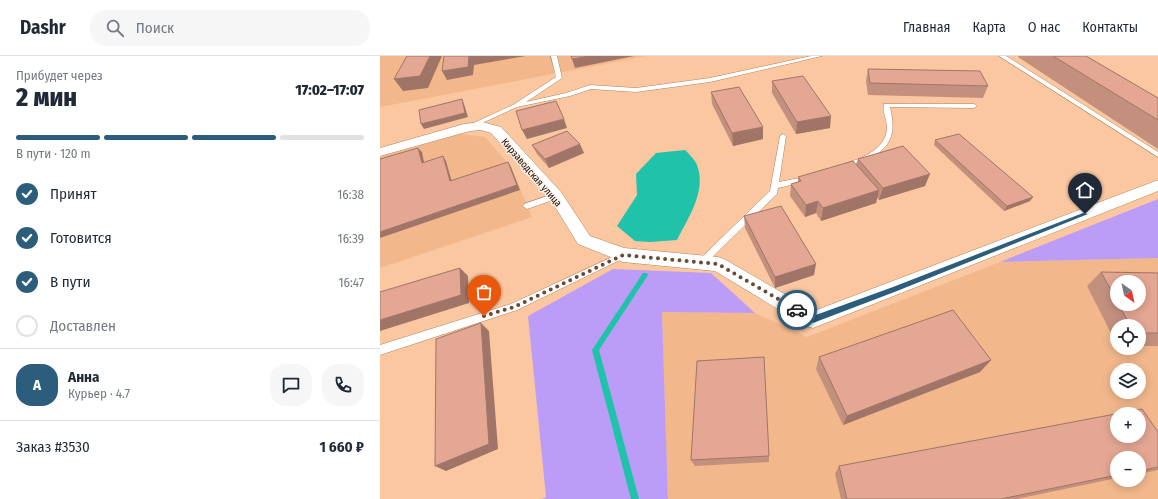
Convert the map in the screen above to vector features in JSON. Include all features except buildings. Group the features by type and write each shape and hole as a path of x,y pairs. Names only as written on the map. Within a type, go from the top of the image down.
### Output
{"street":[{"name":"Кирзаводская улица","path":"380,152 469,127 482,126 496,130 556,196 584,240 623,255 718,264 813,320 1158,185"}],"lane":[{"path":"469,127 515,106 559,78 554,56"},
{"path":"515,106 568,95 590,87 636,90 710,80 819,56"},
{"path":"1002,56 1158,156"},
{"path":"836,169 863,160 884,147 891,134 890,116 886,105 974,106"},
{"path":"702,262 774,192 783,136"},
{"path":"775,186 815,176"},
{"path":"527,206 556,196"},
{"path":"380,350 514,307 623,255"}],"shaded area":[{"path":"380,56 647,56 380,107"},
{"path":"460,134 485,137 511,167 532,217 380,268 380,157"},
{"path":"1158,199 1158,258 1000,262"},
{"path":"1158,258 1158,499 668,499 662,312 755,313 807,337 1000,262"},
{"path":"613,269 711,273 755,313 662,312 668,499 542,499 546,497 528,316"}],"water":[{"path":"685,150 697,165 700,185 695,204 677,240 650,242 635,241 617,226 637,195 636,174 656,153"}],"waterway":[{"path":"635,499 595,350 645,275"}],"way so far":[{"path":"484,316 514,307 623,255 718,264 797,310"}],"route":[{"path":"797,310 813,320 1085,214"}]}
